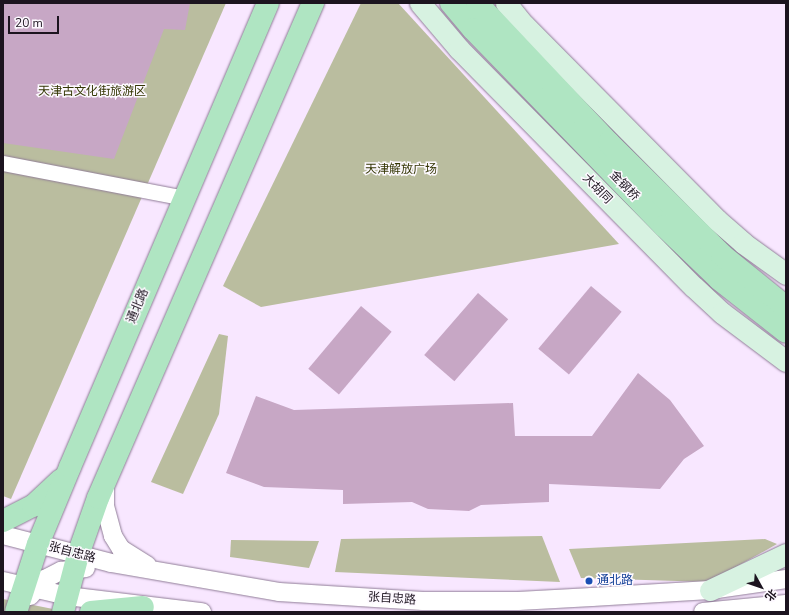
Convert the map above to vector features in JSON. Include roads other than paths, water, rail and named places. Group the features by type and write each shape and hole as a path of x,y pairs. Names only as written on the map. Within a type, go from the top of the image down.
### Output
{"main road":[{"name":"通北路","path":"16,612 20,585 268,3"},
{"path":"65,604 76,562 105,482 313,3"},
{"name":"大胡同","path":"420,3 459,49 694,287 722,313 786,361"},
{"path":"451,3 478,15"},
{"path":"506,3 524,25 717,220 743,243 786,274"},
{"name":"金钢桥","path":"478,15 722,255 786,307"},
{"name":"金钢桥","path":"478,15 664,226 719,279 786,332"},
{"path":"3,522 33,506 58,483 70,467"},
{"path":"710,590 786,554"},
{"path":"90,612 143,607"}],"street":[{"path":"3,163 185,198"},
{"path":"105,482 104,506 113,536 121,549 159,572"},
{"name":"张自忠路","path":"3,535 38,544 76,562"},
{"path":"20,585 45,579 76,562 159,572"},
{"name":"张自忠路","path":"159,572 279,592 422,601 518,601 710,590 786,579"},
{"path":"20,585 65,604 143,607 202,612"},
{"path":"20,585 20,612"},
{"path":"703,612 786,604"}],"place":[{"name":"通北路","path":"589,581"}],"park label":[{"name":"天津古文化街旅游区","path":"92,92"},
{"name":"天津解放广场","path":"401,170"}]}
